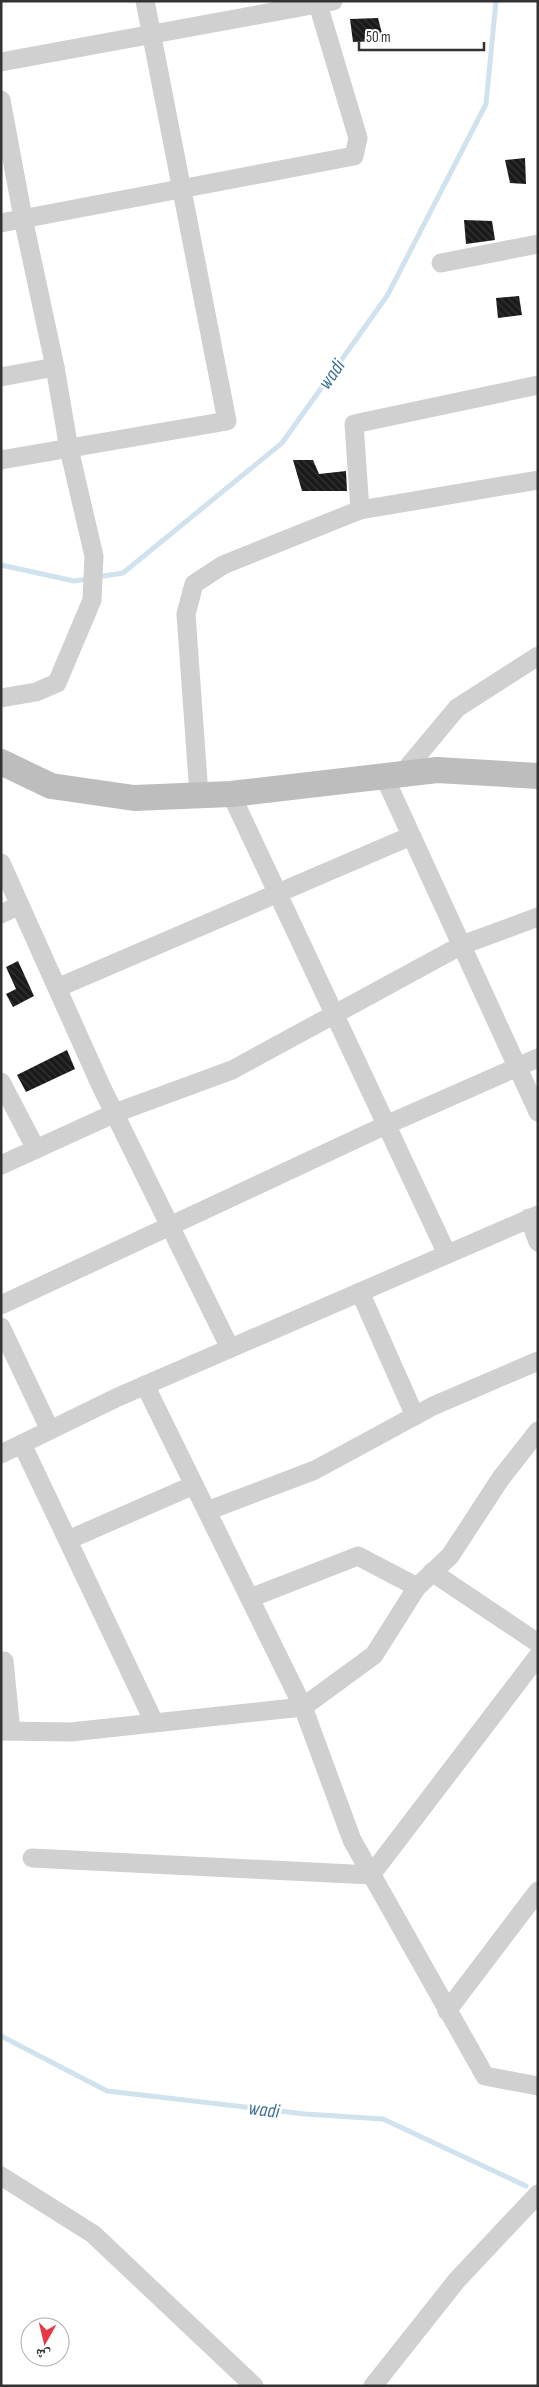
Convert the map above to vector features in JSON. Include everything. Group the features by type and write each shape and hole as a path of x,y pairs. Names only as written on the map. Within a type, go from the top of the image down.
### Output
{"street":[{"path":"1,460 227,421 145,1"},
{"path":"1,62 322,2 358,138 354,156 1,222"},
{"path":"1,100 23,218 55,367 69,449 94,556 92,600 57,683 36,692 1,698"},
{"path":"441,263 538,244"},
{"path":"1,377 55,367"},
{"path":"360,510 354,424 538,385"},
{"path":"199,795 186,614 194,584 223,565 360,510 538,480"},
{"path":"393,775 457,708 538,656"},
{"path":"1,762 51,786 134,798 231,794 436,770 538,776"},
{"path":"393,775 411,836 538,1112"},
{"path":"231,794 447,1254"},
{"path":"57,988 411,836"},
{"path":"1,863 115,1113 230,1348"},
{"path":"1,914 20,905"},
{"path":"1,1165 115,1113 232,1070 462,945 538,917"},
{"path":"1,1305 386,1125 538,1058"},
{"path":"1,1082 36,1149"},
{"path":"1,1454 145,1385 533,1216 538,1242"},
{"path":"360,1292 415,1416"},
{"path":"1,1327 50,1430"},
{"path":"207,1511 315,1470 415,1416 538,1361"},
{"path":"145,1385 303,1707 352,1840 447,2011 485,2076 538,2086"},
{"path":"1,1661 4,1661 6,1731 71,1732 303,1707 374,1656 416,1587 450,1556 501,1478 538,1431"},
{"path":"22,1444 154,1722"},
{"path":"68,1540 194,1485"},
{"path":"250,1598 358,1556 416,1587"},
{"path":"432,1572 538,1643"},
{"path":"371,1875 538,1656"},
{"path":"32,1858 371,1875"},
{"path":"447,2011 538,1892"},
{"path":"1,2176 93,2234 254,2386"},
{"path":"373,2386 457,2280 538,2194"}],"building":[{"path":"378,18 384,41 353,42 350,19"},
{"path":"525,158 526,184 510,183 505,160"},
{"path":"464,220 492,221 495,240 466,244"},
{"path":"519,296 522,315 498,318 496,298"},
{"path":"293,460 313,460 319,474 346,471 347,491 302,491"},
{"path":"18,961 34,996 13,1007 6,994 16,989 6,967"},
{"path":"67,1050 75,1069 26,1092 17,1075"}],"waterway":[{"name":"wadi","path":"97,577 123,573 282,443 387,296 486,104 496,1"},
{"name":"wadi","path":"1,565 74,581 88,579"},
{"name":"wadi","path":"1,2036 107,2091 305,2114 383,2119 526,2186"}]}
